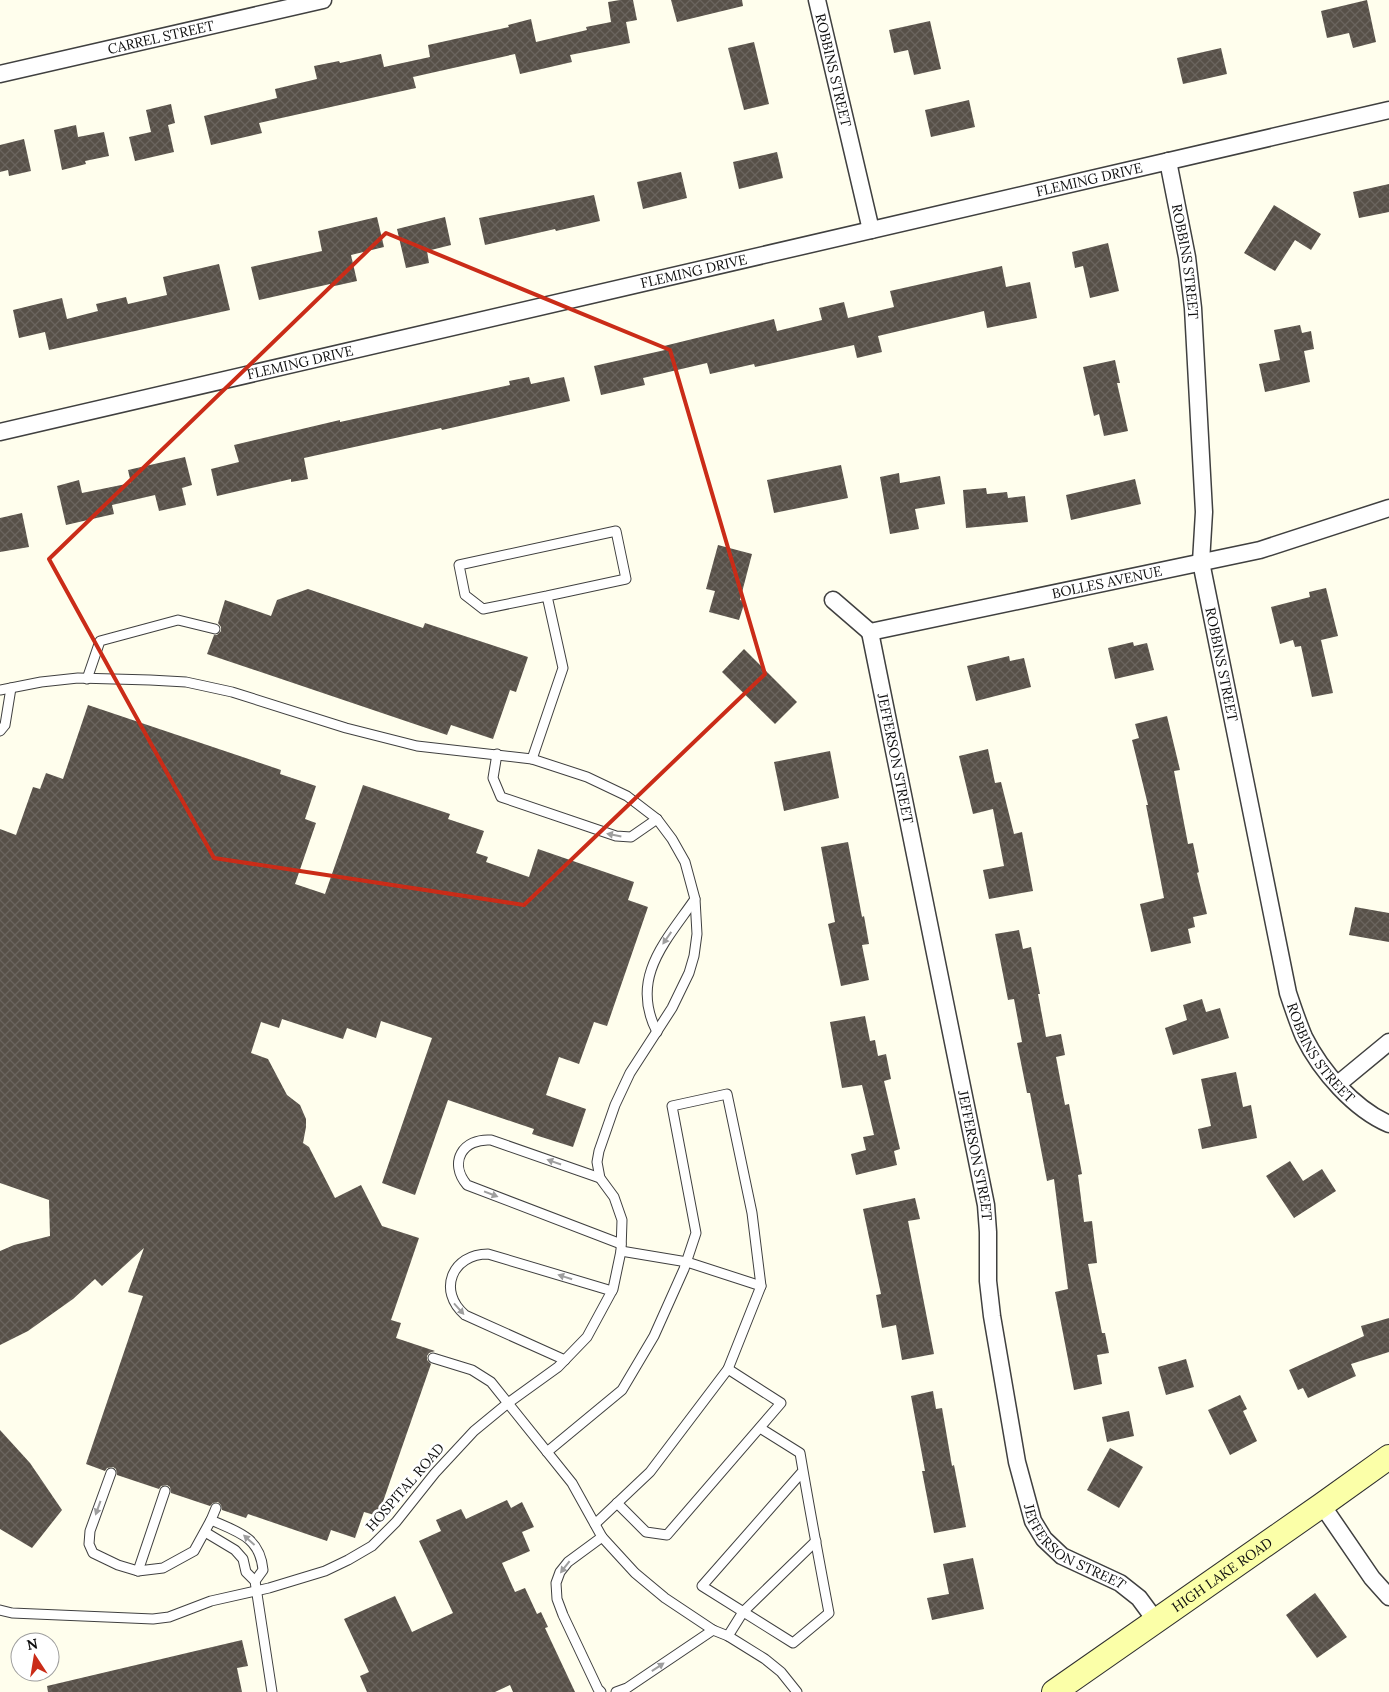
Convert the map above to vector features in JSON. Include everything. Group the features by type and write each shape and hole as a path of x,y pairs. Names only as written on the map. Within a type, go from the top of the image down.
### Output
{"street":[{"name":"CARREL STREET","path":"0,74 323,0"},
{"name":"ROBBINS STREET","path":"817,0 871,230"},
{"name":"FLEMING DRIVE","path":"0,432 1389,110"},
{"name":"ROBBINS STREET","path":"1168,161 1187,258 1193,308 1204,512 1201,562 1288,993 1305,1039 1318,1059 1353,1101 1370,1115 1389,1124"},
{"name":"BOLLES AVENUE","path":"870,632 1260,550 1389,508"},
{"path":"833,600 870,632"},
{"name":"JEFFERSON STREET","path":"870,632 986,1205 988,1281 992,1316 1017,1462 1033,1521 1044,1539 1062,1556 1120,1583 1139,1598 1156,1621"},
{"path":"1338,1084 1389,1042"},
{"name":"HIGH LAKE ROAD","path":"1054,1692 1389,1457"},
{"path":"1322,1505 1372,1578 1389,1597"}],"lane":[{"path":"616,531 626,579 547,596 483,609 465,595 459,565 616,531"},
{"path":"532,759 562,668 547,596"},
{"path":"87,679 100,641 178,620 216,629"},
{"path":"0,690 50,681 87,679 186,682 232,692 346,728 417,746 532,759 587,777 627,796 657,819 672,839 684,862 695,899 697,934 692,964 682,991 630,1073 615,1105 599,1150 597,1162 600,1178 491,1140 482,1139 466,1147 460,1155 459,1171 467,1185 621,1247 687,1262 761,1286"},
{"path":"0,731 5,725 11,688"},
{"path":"497,754 493,778 502,797 616,836 631,837 657,819"},
{"path":"657,1032 647,1008 647,984 652,964 658,951 695,899"},
{"path":"547,1452 622,1390 654,1336 687,1262 696,1233 672,1106 727,1094 752,1213 761,1286 728,1369 650,1472 595,1524"},
{"name":"HOSPITAL ROAD","path":"0,1610 12,1613 153,1619 178,1615 211,1601 256,1592 325,1571 372,1546 396,1522 435,1473 474,1431 508,1403 558,1367 587,1337 612,1291 621,1247 622,1220 614,1197 600,1178"},
{"path":"565,1360 465,1315 454,1303 451,1295 452,1276 456,1268 470,1256 488,1254 612,1291"},
{"path":"433,1358 472,1370 491,1382 572,1483 602,1537 634,1573 664,1598 713,1630 728,1636 765,1659 776,1668 797,1692"},
{"path":"617,1503 646,1532 667,1535 781,1403 728,1369"},
{"path":"760,1428 800,1453 829,1613 792,1643 702,1586 803,1471"},
{"path":"111,1473 90,1531 89,1544 93,1553 118,1566 138,1571 163,1568 194,1551 216,1508"},
{"path":"138,1571 165,1491"},
{"path":"211,1520 239,1532 253,1541 262,1558 263,1570 255,1581"},
{"path":"205,1532 235,1550 242,1559 246,1572 255,1581 272,1692"},
{"path":"601,1692 563,1615 557,1598 556,1583 560,1572 568,1562 602,1537"},
{"path":"728,1636 743,1612 816,1542"},
{"path":"616,1692 627,1688 713,1630"}],"highlighted area":[{"path":"386,233 670,350 765,674 524,905 214,858 49,559"}],"building":[{"path":"633,0 637,20 626,22 630,43 570,55 572,62 520,74 515,54 413,77 416,88 259,123 262,133 211,145 204,116 277,98 275,89 317,79 314,66 339,61 340,63 381,54 384,67 430,57 428,45 509,27 508,25 531,19 536,42 587,30 586,27 611,22 608,2"},
{"path":"671,0 742,0 743,6 677,22"},
{"path":"1367,0 1376,42 1353,48 1349,33 1327,38 1321,11"},
{"path":"930,21 941,69 914,75 908,50 894,53 889,30"},
{"path":"754,42 769,104 744,110 728,48"},
{"path":"1221,48 1227,74 1183,84 1177,58"},
{"path":"969,100 975,127 931,137 925,110"},
{"path":"171,104 175,123 168,125 174,152 135,161 129,137 151,132 146,110"},
{"path":"76,125 78,137 104,132 109,156 85,161 86,164 62,170 54,130"},
{"path":"24,139 31,171 9,176 8,170 0,172 0,145"},
{"path":"777,152 783,178 739,189 733,162"},
{"path":"681,172 687,198 643,209 637,182"},
{"path":"1389,184 1389,212 1359,218 1353,192"},
{"path":"594,195 600,221 485,245 479,218"},
{"path":"1274,205 1321,234 1311,250 1295,240 1275,271 1244,253"},
{"path":"377,217 384,247 351,255 357,281 330,287 330,284 259,300 251,267 322,251 318,231"},
{"path":"445,217 451,245 427,251 429,263 406,268 397,229"},
{"path":"1108,243 1119,291 1090,298 1083,266 1075,268 1072,252"},
{"path":"219,264 230,310 49,350 45,332 19,338 13,310 62,298 67,319 98,311 96,304 126,297 128,304 167,295 163,277"},
{"path":"1002,266 1006,287 1030,282 1037,318 987,328 984,311 878,336 882,352 857,358 854,345 755,367 754,364 710,374 707,363 643,378 645,385 601,395 594,366 665,350 664,346 774,319 777,331 822,320 819,308 844,302 848,318 894,307 890,291"},
{"path":"1300,325 1302,333 1311,331 1314,349 1304,351 1310,382 1265,392 1259,364 1280,360 1274,330"},
{"path":"1115,360 1120,383 1117,383 1128,431 1104,436 1099,414 1094,416 1083,367"},
{"path":"529,377 531,384 564,377 570,401 442,430 441,428 304,458 308,479 291,482 291,479 217,496 211,469 239,462 234,445 340,420 340,422 510,385 509,381"},
{"path":"185,457 192,485 182,488 186,505 159,511 155,495 112,505 114,514 66,525 57,486 79,480 82,493 131,483 128,470"},
{"path":"841,465 848,498 774,513 767,480"},
{"path":"899,473 900,483 940,476 945,504 915,509 919,529 890,534 880,477"},
{"path":"1135,479 1141,504 1071,520 1066,495"},
{"path":"986,488 987,494 1007,492 1008,498 1025,496 1028,522 966,528 963,490"},
{"path":"22,513 29,547 0,552 0,518"},
{"path":"718,545 752,554 740,600 745,601 739,620 709,612 715,591 706,589"},
{"path":"1326,588 1338,636 1321,640 1333,693 1312,697 1301,646 1295,647 1293,640 1280,644 1271,607 1310,597 1309,592"},
{"path":"308,589 423,628 425,623 528,657 516,692 510,690 493,739 451,725 447,735 207,654 214,635 221,631 218,623 225,600 271,616 277,600"},
{"path":"1133,642 1134,646 1147,643 1154,670 1115,679 1108,648"},
{"path":"744,649 797,702 775,724 722,672"},
{"path":"1009,656 1010,661 1024,658 1031,687 976,701 967,666"},
{"path":"88,705 281,770 280,774 316,786 305,819 316,823 295,884 325,894 363,785 450,814 448,819 484,831 476,853 488,857 486,862 529,877 538,849 634,882 628,900 648,907 607,1026 594,1022 579,1064 559,1057 546,1095 586,1109 573,1147 532,1134 534,1129 448,1100 415,1195 382,1183 432,1038 381,1021 376,1038 347,1028 343,1039 282,1019 279,1028 261,1022 251,1053 268,1059 287,1095 300,1105 306,1119 303,1143 309,1147 335,1198 361,1185 382,1226 419,1238 391,1320 401,1323 396,1338 435,1351 427,1356 427,1360 431,1364 378,1516 364,1512 355,1538 331,1530 327,1541 248,1514 246,1518 222,1510 218,1502 210,1506 171,1493 170,1487 167,1485 161,1486 159,1489 117,1475 116,1469 113,1467 107,1468 105,1471 86,1464 143,1296 128,1292 144,1248 102,1286 95,1279 73,1299 28,1331 0,1345 0,1251 14,1245 50,1236 49,1200 0,1183 0,829 16,835 33,787 40,789 46,773 63,779"},
{"path":"1167,716 1180,770 1174,771 1188,844 1193,843 1199,872 1197,873 1207,914 1193,917 1195,927 1188,929 1191,943 1151,952 1140,904 1164,898 1146,805 1148,805 1132,740 1139,738 1135,724"},
{"path":"988,749 995,783 1001,782 1014,834 1022,832 1033,891 989,899 983,870 1004,866 993,809 973,814 959,756"},
{"path":"830,751 839,798 784,811 774,762"},
{"path":"848,842 869,944 862,945 869,980 841,986 828,924 835,922 821,847"},
{"path":"1355,907 1389,913 1389,942 1349,935"},
{"path":"1019,930 1023,949 1031,947 1046,1037 1061,1034 1065,1055 1056,1057 1065,1105 1069,1104 1082,1174 1078,1175 1084,1222 1092,1221 1097,1263 1088,1264 1102,1333 1105,1333 1109,1353 1097,1355 1102,1384 1074,1390 1055,1292 1068,1289 1054,1179 1047,1181 1030,1093 1027,1093 1017,1043 1022,1042 1014,999 1008,1000 995,934"},
{"path":"1202,999 1206,1012 1220,1008 1229,1038 1173,1055 1165,1028 1187,1020 1183,1005"},
{"path":"865,1016 870,1041 875,1040 878,1056 886,1054 891,1079 884,1081 900,1149 894,1151 897,1165 856,1175 851,1154 866,1150 863,1137 874,1135 862,1085 842,1088 830,1022"},
{"path":"1236,1072 1243,1107 1251,1105 1257,1138 1202,1149 1198,1129 1211,1126 1201,1079"},
{"path":"1290,1161 1303,1181 1322,1169 1336,1191 1294,1218 1266,1176"},
{"path":"915,1198 920,1219 908,1221 934,1354 902,1360 896,1325 882,1328 876,1295 881,1294 863,1209"},
{"path":"1389,1318 1389,1352 1351,1364 1356,1376 1308,1398 1303,1388 1298,1390 1289,1370 1364,1336 1361,1326"},
{"path":"1186,1359 1194,1387 1166,1395 1158,1367"},
{"path":"933,1391 936,1409 942,1408 952,1466 954,1465 966,1527 934,1533 922,1471 925,1471 911,1396"},
{"path":"1240,1395 1247,1409 1243,1411 1257,1441 1230,1455 1208,1410"},
{"path":"1129,1411 1134,1436 1107,1442 1102,1417"},
{"path":"0,1430 30,1463 62,1510 32,1548 0,1529"},
{"path":"1110,1448 1143,1467 1119,1508 1087,1490"},
{"path":"507,1500 511,1508 522,1502 534,1527 522,1532 530,1551 502,1563 515,1592 525,1588 537,1614 541,1612 548,1627 545,1628 575,1692 513,1692 510,1685 495,1692 367,1692 360,1676 369,1672 344,1619 395,1596 412,1632 453,1613 419,1541 441,1531 436,1520 461,1509 466,1519"},
{"path":"973,1558 984,1609 932,1620 927,1598 949,1594 943,1564"},
{"path":"1315,1593 1347,1637 1317,1658 1286,1615"},
{"path":"242,1640 248,1666 237,1668 242,1692 48,1692 47,1686"}]}
